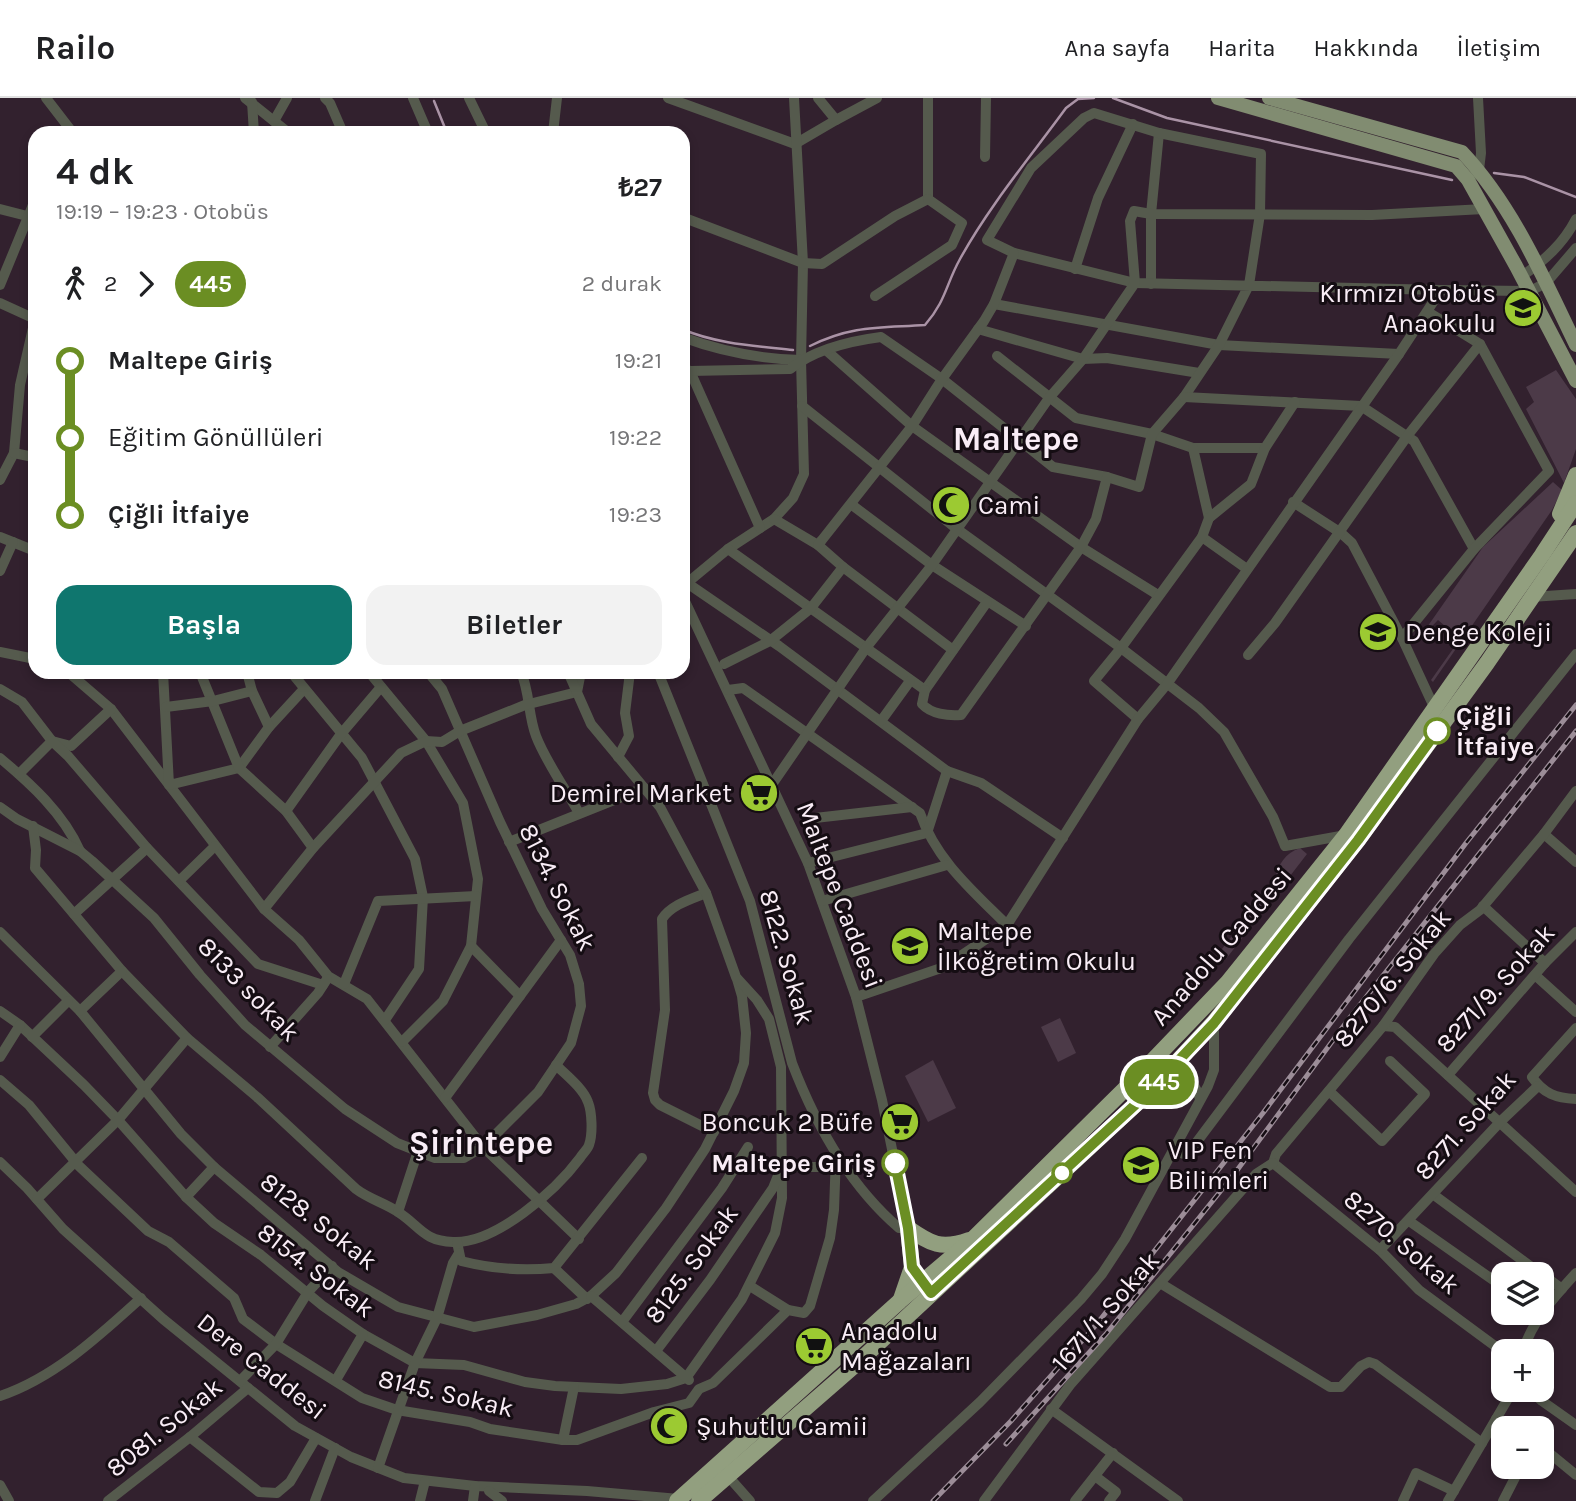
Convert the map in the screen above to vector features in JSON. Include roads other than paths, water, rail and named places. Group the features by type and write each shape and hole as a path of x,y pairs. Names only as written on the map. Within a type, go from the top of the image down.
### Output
{"highway":[{"path":"1542,555 1576,475"},
{"name":"Anadolu Caddesi","path":"699,1501 854,1366 974,1238 1136,1079 1228,982 1346,835 1576,503"},
{"name":"Anadolu Caddesi","path":"677,1500 900,1301 927,1287 1164,1077 1214,1023 1358,840 1487,663 1576,533"},
{"path":"908,1228 925,1241 938,1245 950,1245 974,1238"},
{"path":"900,1301 912,1267 908,1228"},
{"path":"912,1267 927,1287"}],"main road":[{"path":"1218,98 1418,153 1473,175 1511,219 1576,345"},
{"path":"1269,98 1462,152 1484,209 1522,275 1576,381"}],"street":[{"path":"46,98 67,126"},
{"path":"274,121 287,98"},
{"path":"325,98 340,126"},
{"path":"413,98 425,126"},
{"path":"469,98 483,126"},
{"path":"553,126 557,98"},
{"path":"668,98 795,144"},
{"path":"690,581 728,549 774,519 793,498 804,474 801,360 803,262 794,98"},
{"path":"818,98 836,120"},
{"path":"795,144 877,98"},
{"path":"928,98 928,199"},
{"path":"985,157 986,98"},
{"path":"1473,175 1481,153 1478,98"},
{"path":"248,100 279,126"},
{"path":"248,100 253,126"},
{"path":"690,369 790,369 801,360 854,341 881,337 942,379 1053,467 1107,477 1139,487 1152,434 1184,397 1219,345 1249,285 1259,214 1261,154 1159,133 1094,113 1084,118 1031,168 987,240 1014,253 1135,283 1151,284 1249,285 1441,290 1530,291 1546,283 1576,248"},
{"path":"61,126 64,122"},
{"path":"1075,269 1098,198 1133,124"},
{"path":"1151,284 1151,215 1159,133"},
{"path":"690,220 803,262 822,264 895,216 928,199"},
{"path":"874,296 952,245 962,223 928,199"},
{"path":"0,209 28,216"},
{"path":"771,786 866,648 932,565 1049,398 1083,359 1135,283 1129,220 1135,212 1151,215 1371,215 1484,209"},
{"path":"1522,275 1559,246 1576,219"},
{"path":"0,285 28,226"},
{"path":"818,545 912,426 978,329 994,304 1014,253"},
{"path":"856,997 944,968 1007,925 1138,719 1167,684 1441,290"},
{"path":"0,303 28,315"},
{"path":"994,304 1219,345 1399,354"},
{"path":"1402,638 1474,549 1549,471 1480,344 1428,312"},
{"path":"978,329 1083,359 1107,358 1199,373"},
{"path":"690,340 767,359 801,360"},
{"path":"1248,655 1275,624 1408,435 1480,344"},
{"path":"0,480 14,453 20,386 28,350"},
{"path":"827,351 912,426 1081,547 1158,595"},
{"path":"997,356 1076,418 1152,434 1192,448 1265,448"},
{"path":"690,378 760,528"},
{"path":"1184,397 1361,406 1415,441 1474,549"},
{"path":"1138,719 1094,681 1202,537 1209,518 1251,484 1265,448 1295,402"},
{"path":"802,406 957,529 1121,648 1224,732 1273,817 1285,846 1346,835"},
{"path":"1192,448 1209,518"},
{"path":"14,453 28,456"},
{"path":"818,545 880,468"},
{"path":"987,602 925,690 922,704 926,709 950,716 961,715 1081,547 1096,519 1107,477"},
{"path":"1293,502 1352,543 1402,638 1434,707"},
{"path":"852,505 932,565 1026,626"},
{"path":"774,519 818,545 953,650"},
{"path":"0,537 28,548"},
{"path":"1202,537 1247,569"},
{"path":"0,571 13,542"},
{"path":"728,549 925,690"},
{"path":"724,664 770,641 811,608 843,567"},
{"path":"690,585 947,771 981,783 1063,838"},
{"path":"1531,597 1576,594"},
{"name":"Maltepe Caddesi","path":"690,612 808,863 856,997 882,1100 908,1228"},
{"path":"0,652 28,658"},
{"path":"1174,1151 1187,1155 1349,939 1576,654"},
{"path":"76,679 111,709 264,909 299,940 326,981"},
{"path":"164,679 169,785"},
{"path":"203,679 239,768 286,811 313,848"},
{"path":"249,679 270,727"},
{"path":"296,679 362,758 415,859 423,897 419,969 385,1020"},
{"path":"375,679 426,741 463,803 478,879 471,946 443,1001 402,1042"},
{"name":"8134. Sokak","path":"434,679 442,689 509,842 542,909 570,955 579,984 581,1006 571,1043 538,1092 483,1147"},
{"path":"523,679 528,689 528,704 535,735 579,813"},
{"path":"571,679 591,724 660,807 706,892 736,976 769,1019 781,1067 782,1198 775,1233 750,1286 686,1378"},
{"path":"577,692 580,679"},
{"path":"618,757 629,736 625,713 628,679"},
{"name":"8122. Sokak","path":"661,679 750,901 799,1082 841,1167 881,1213 899,1228 908,1228"},
{"path":"881,721 910,681"},
{"path":"286,811 341,734 381,687"},
{"path":"728,690 743,688 920,813 927,833 947,865 1007,925"},
{"path":"0,689 22,702 52,741 147,848 258,964 344,984 367,999 483,1147 579,1239"},
{"path":"169,785 239,768 270,727 304,689"},
{"path":"166,706 214,701 252,691"},
{"path":"264,909 313,848 401,753 426,741 442,742 460,731 528,704 577,692"},
{"path":"52,741 71,746 111,709"},
{"path":"19,774 52,741"},
{"path":"0,758 19,774 63,822 80,851"},
{"path":"927,833 947,771"},
{"path":"509,842 644,788"},
{"name":"8270/6. Sokak","path":"1273,1163 1276,1154 1383,1026 1434,954 1460,925 1483,906 1544,834 1576,791"},
{"name":"8133 sokak","path":"0,807 80,851 112,879 154,918 245,1025 345,1109 397,1143 435,1158 464,1158 483,1147"},
{"path":"815,818 912,807"},
{"path":"33,826 36,850 34,868 122,971 187,1038 257,1097 356,1189 398,1212 422,1234 458,1248"},
{"path":"808,863 927,833"},
{"path":"1544,834 1576,862"},
{"path":"179,881 215,846"},
{"path":"74,914 147,848"},
{"path":"822,901 947,865"},
{"path":"706,892 685,901 666,913 662,919 664,1010 653,1093 660,1105 714,1132"},
{"path":"344,984 378,901 476,896"},
{"path":"1483,906 1545,963"},
{"name":"8128. Sokak","path":"0,932 80,1011 181,1134 214,1167 332,1266 398,1307 474,1327 537,1315 589,1298 616,1273 666,1208 714,1132 744,1063 746,1033 742,996 736,976"},
{"name":"8271/9. Sokak","path":"1448,1074 1545,963 1576,932"},
{"path":"445,1098 561,940"},
{"path":"471,946 520,996"},
{"path":"80,1011 122,971"},
{"path":"1535,975 1576,1012"},
{"path":"270,1047 326,981"},
{"path":"32,1037 68,1001"},
{"name":"8154. Sokak","path":"0,1011 20,1025 118,1120 186,1197 214,1223 261,1255 363,1334 415,1363 464,1365 525,1382 621,1390 667,1384 686,1378"},
{"path":"873,1501 980,1402 1081,1299 1125,1239 1174,1151 1214,1070 1214,1023"},
{"path":"0,1057 20,1025"},
{"path":"1383,1026 1395,1027 1576,1192"},
{"name":"8271. Sokak","path":"1380,1250 1501,1121 1538,1086 1532,1077 1576,1028"},
{"path":"37,1199 118,1120 187,1038"},
{"path":"1329,1091 1382,1141 1425,1094 1390,1061"},
{"path":"378,1468 415,1363 437,1318 458,1248 500,1228 540,1200 567,1176 589,1145 588,1101 556,1065"},
{"path":"781,1067 799,1082"},
{"path":"1164,1077 1178,1076 1192,1081 1197,1087 1200,1099"},
{"name":"8145. Sokak","path":"0,1080 29,1105 75,1161 148,1231 169,1242 234,1298 243,1319 276,1344 362,1398 397,1410 470,1422 490,1429 563,1440 578,1440 654,1412 689,1403 699,1389 713,1382 788,1310 804,1313 810,1306 830,1238 841,1167"},
{"path":"1538,1086 1556,1098 1576,1099"},
{"path":"622,1322 722,1188 748,1147"},
{"path":"398,1212 418,1151"},
{"path":"458,1248 461,1261 486,1267 528,1270 554,1268 642,1158"},
{"name":"Dere Caddesi","path":"0,1162 63,1229 141,1298 295,1426 335,1448 404,1478 475,1486 587,1491 677,1500"},
{"name":"8270. Sokak","path":"1273,1163 1380,1250 1419,1290 1491,1343"},
{"name":"1671/1. Sokak","path":"987,1497 1051,1409 1256,1174 1273,1163"},
{"path":"186,1197 214,1167"},
{"path":"781,1167 841,1167"},
{"name":"8125. Sokak","path":"656,1350 710,1280 773,1188 781,1167"},
{"path":"1433,1195 1525,1262"},
{"path":"1409,1221 1491,1279"},
{"name":"8081. Sokak","path":"108,1501 190,1437 244,1384 276,1344 308,1292 332,1266"},
{"path":"554,1268 656,1350 699,1389"},
{"path":"1554,1298 1576,1273"},
{"path":"1160,1283 1330,1387 1341,1387 1361,1366 1369,1362 1375,1364 1482,1443"},
{"path":"1554,1283 1562,1289"},
{"path":"750,1286 788,1310"},
{"path":"0,1395 46,1375 95,1338 141,1298"},
{"path":"337,1380 363,1334"},
{"path":"563,1440 574,1387"},
{"path":"1543,1402 1576,1425"},
{"path":"1051,1409 1171,1499"},
{"path":"1403,1501 1416,1473 1451,1496 1491,1428"},
{"path":"190,1437 259,1492 277,1493 290,1482 316,1438"},
{"path":"315,1501 335,1448"},
{"path":"1075,1501 1113,1453"},
{"path":"1554,1457 1576,1475"},
{"path":"727,1475 750,1501"},
{"path":"1095,1476 1116,1492 1109,1501"},
{"path":"1503,1501 1514,1479"},
{"path":"420,1501 425,1481"},
{"path":"0,1485 9,1501"},
{"path":"473,1501 475,1486"},
{"path":"489,1491 502,1501"},
{"path":"987,1497 1001,1501"}],"waterway":[{"path":"810,346 853,331 925,325 937,308 971,239 1066,108 1078,99 1094,98"},
{"path":"1113,98 1167,118 1452,180"},
{"path":"434,101 444,126"},
{"path":"1494,173 1524,177 1576,197"},
{"path":"690,332 751,346 793,350"}],"railway":[{"path":"933,1501 1011,1421 1096,1325 1263,1113 1466,843 1576,705"},
{"path":"1006,1444 1106,1334 1235,1173 1348,1020 1576,731"}],"place":[{"name":"Kırmızı Otobüs Anaokulu","path":"1523,308"},
{"name":"Cami","path":"951,505"},
{"name":"Denge Koleji","path":"1378,632"},
{"name":"Çiğli İtfaiye","path":"1437,731"},
{"name":"Demirel Market","path":"759,793"},
{"name":"Maltepe İlköğretim Okulu","path":"910,946"},
{"name":"Boncuk 2 Büfe","path":"900,1122"},
{"name":"Maltepe Giriş","path":"895,1163"},
{"name":"VIP Fen Bilimleri","path":"1141,1165"},
{"name":"Anadolu Mağazaları","path":"814,1346"},
{"name":"Şuhutlu Camii","path":"669,1426"}],"district":[{"name":"Maltepe","path":"1016,438"},
{"name":"Şirintepe","path":"481,1142"}]}
